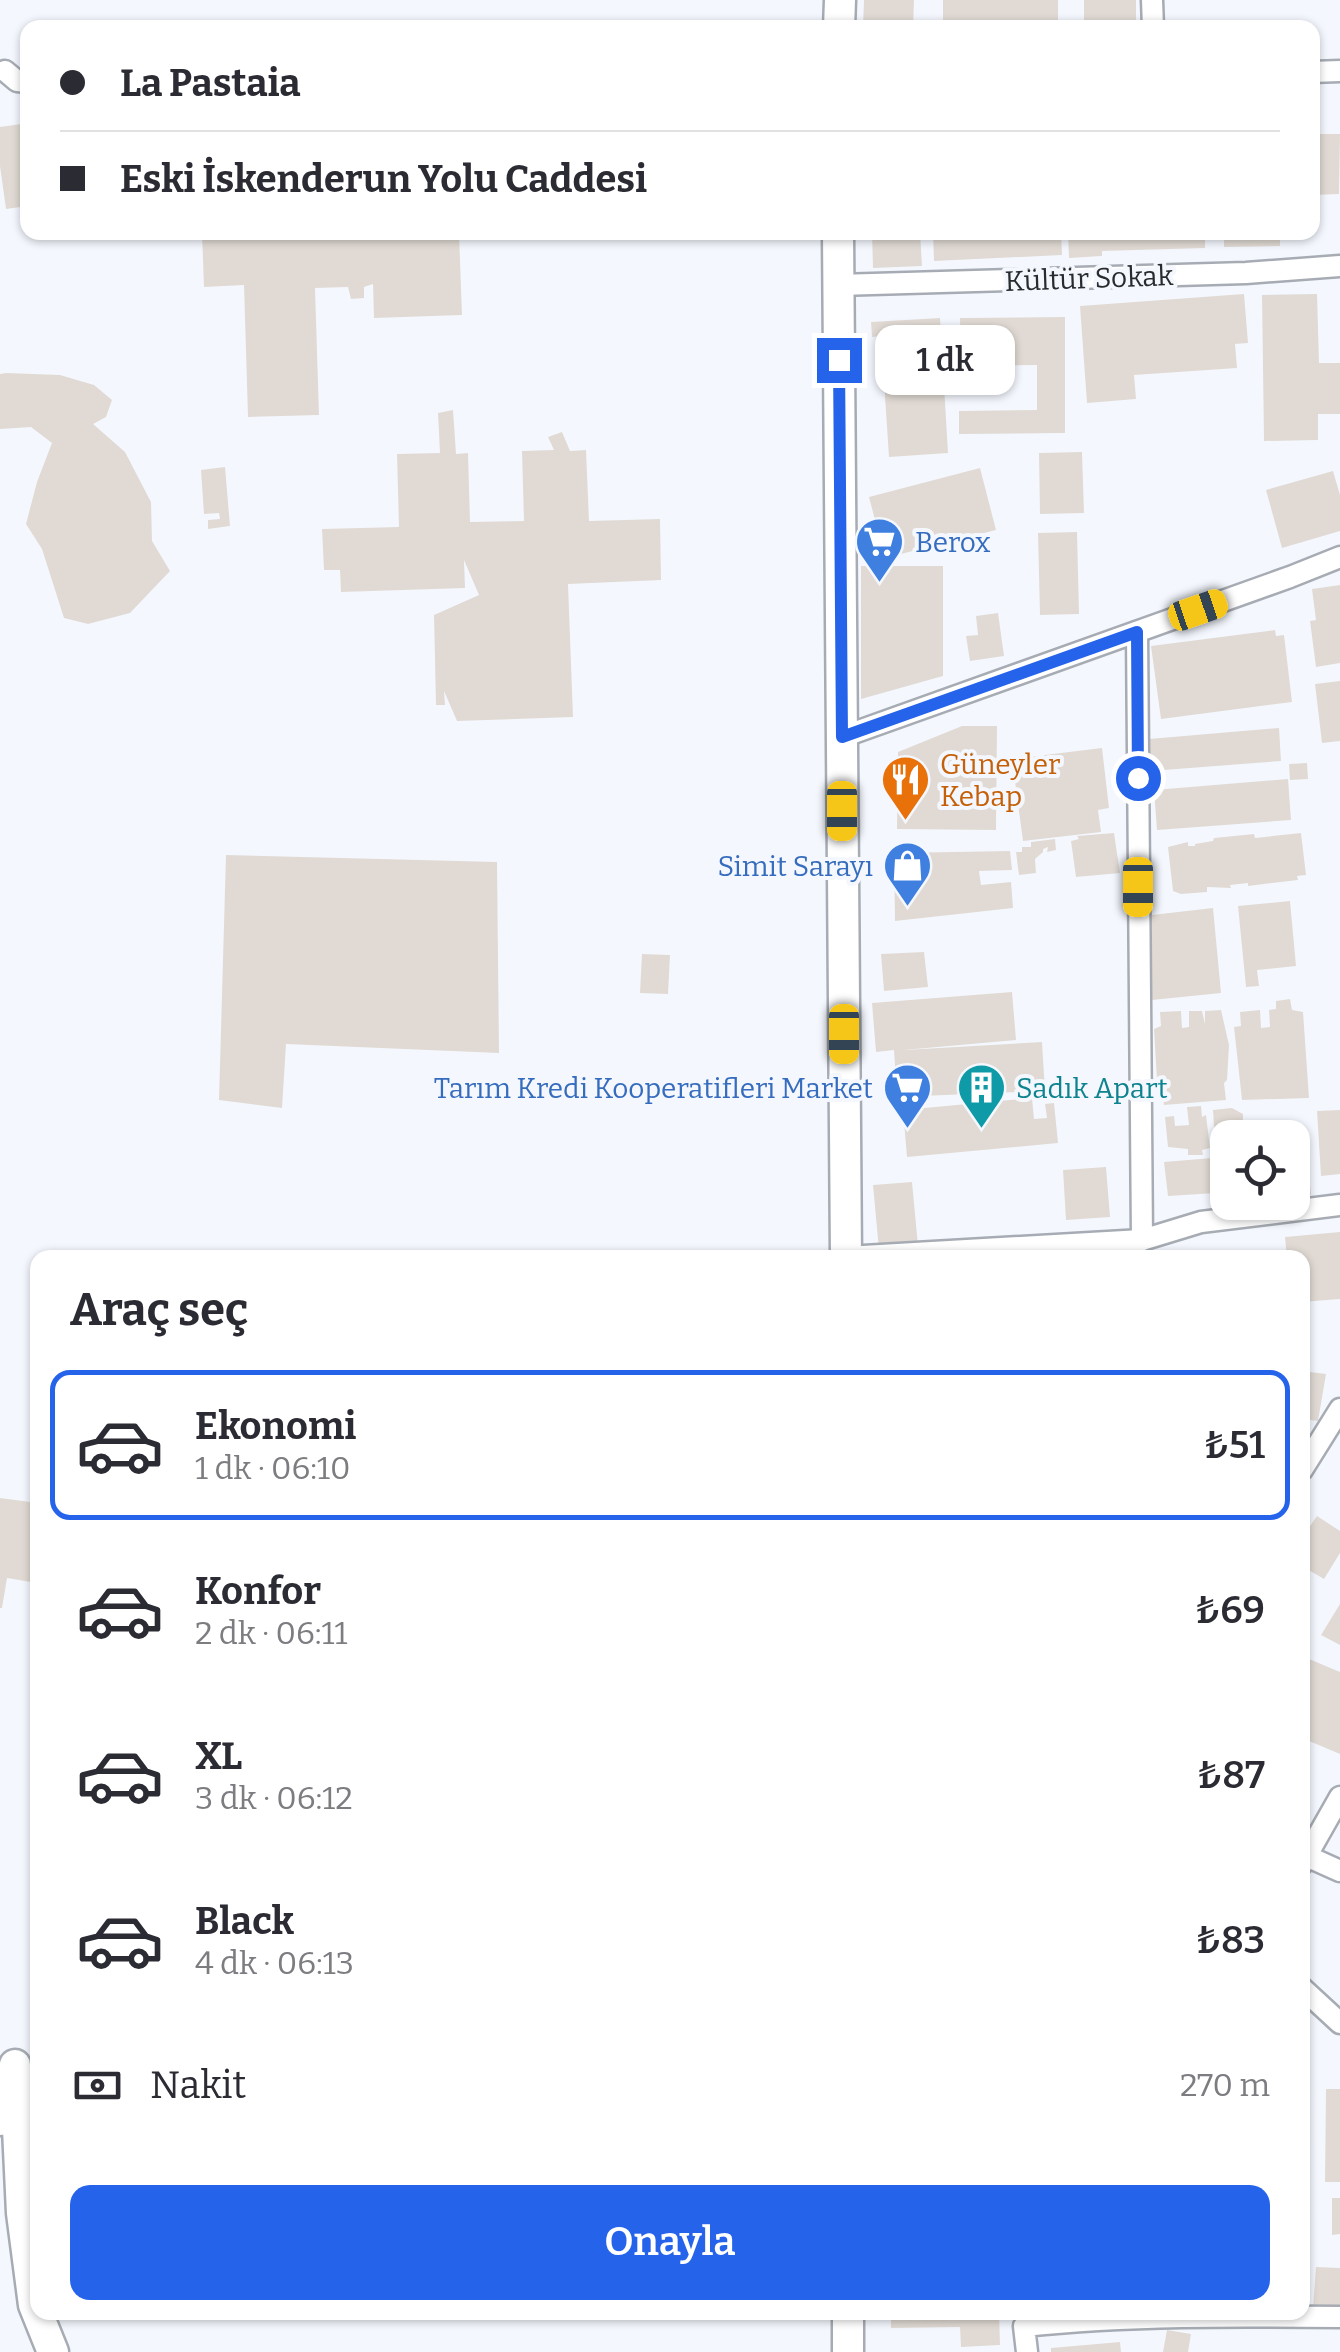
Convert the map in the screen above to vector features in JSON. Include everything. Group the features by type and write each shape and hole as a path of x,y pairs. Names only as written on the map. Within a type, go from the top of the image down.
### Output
{"street":[{"path":"5,72 20,81"},
{"path":"838,240 846,1250"},
{"name":"Kültür Sokak","path":"838,285 1246,274 1340,266"},
{"path":"842,737 1340,557"},
{"path":"1137,632 1142,1240"},
{"path":"968,1250 1142,1240 1201,1222 1340,1206"},
{"path":"1125,1250 1142,1240"},
{"path":"1310,1457 1340,1410"},
{"path":"1310,1848 1340,1797"},
{"path":"1310,1860 1340,1872"},
{"path":"1310,1995 1340,2023"},
{"path":"0,2120 16,2065 22,2213 30,2274"},
{"path":"1310,2317 1340,2318"},
{"path":"40,2320 53,2352"},
{"path":"848,2320 848,2352"},
{"path":"1027,2352 1024,2326 1047,2320"}],"building":[{"path":"864,0 914,0 913,20 863,20"},
{"path":"943,0 1058,0 1058,20 943,20"},
{"path":"1084,0 1136,0 1136,20 1084,20"},
{"path":"20,124 20,207 6,209 0,127"},
{"path":"1320,134 1340,134 1339,194 1320,195"},
{"path":"202,240 459,240 462,315 374,318 373,284 364,287 364,298 351,299 348,287 315,288 319,415 248,417 244,285 204,287"},
{"path":"872,240 920,240 922,266 873,268"},
{"path":"933,240 1061,240 1062,255 934,261"},
{"path":"1068,240 1205,240 1205,248 1102,251 1102,256 1069,258"},
{"path":"1224,240 1280,240 1280,246 1224,247"},
{"path":"1244,294 1248,343 1235,344 1237,368 1134,375 1136,399 1087,403 1080,306"},
{"path":"1317,294 1319,363 1340,363 1340,414 1318,414 1318,440 1264,441 1262,295"},
{"path":"1065,317 1065,433 959,434 959,411 1037,410 1037,365 961,366 960,318"},
{"path":"940,318 948,453 889,457 881,336 872,337 871,322"},
{"path":"0,374 60,375 94,385 112,400 106,417 93,424 125,452 151,502 152,541 170,571 130,613 88,624 64,618 42,549 26,524 52,443 31,427 0,429"},
{"path":"453,410 456,454 468,453 470,522 524,521 522,451 554,450 548,437 562,432 570,451 586,450 589,521 660,519 661,580 568,584 573,717 457,721 444,691 445,705 436,705 434,615 479,595 464,560 465,588 341,592 340,570 324,570 322,529 399,527 397,454 440,453 438,413"},
{"path":"1082,452 1084,513 1040,514 1039,453"},
{"path":"225,467 230,526 208,529 208,520 220,519 219,513 204,514 201,470"},
{"path":"980,468 996,530 885,558 869,497"},
{"path":"1333,471 1340,495 1340,531 1282,548 1266,490"},
{"path":"1077,532 1079,614 1040,615 1038,533"},
{"path":"861,566 943,566 943,676 861,699"},
{"path":"1340,585 1340,663 1316,667 1310,621 1316,620 1312,589"},
{"path":"998,613 1004,656 970,661 966,636 978,635 976,616"},
{"path":"1275,630 1276,636 1284,635 1292,702 1161,719 1151,646"},
{"path":"1340,681 1340,741 1322,743 1315,684"},
{"path":"962,726 997,726 996,830 897,829 898,752"},
{"path":"1279,728 1281,761 1151,771 1149,739"},
{"path":"1102,748 1109,808 1098,810 1101,832 1023,841 1012,759"},
{"path":"1307,763 1308,779 1290,780 1289,764"},
{"path":"1288,779 1291,820 1157,830 1154,790"},
{"path":"1114,833 1120,873 1076,877 1071,841 1079,839 1077,836"},
{"path":"1301,833 1306,875 1297,876 1298,880 1207,887 1207,892 1173,891 1168,847 1188,842 1188,846 1195,846 1214,838"},
{"path":"1055,839 1056,850 1043,849 1035,859 1036,873 1019,875 1016,852 1031,847 1031,842"},
{"path":"1010,851 1012,870 979,871 981,885 1011,882 1013,908 895,921 894,853"},
{"path":"226,855 497,862 499,1053 286,1044 282,1108 219,1100"},
{"path":"1290,901 1296,966 1257,970 1259,986 1246,987 1238,906"},
{"path":"1213,908 1221,993 1152,1000 1143,916"},
{"path":"924,952 928,987 884,991 881,954"},
{"path":"642,954 670,955 668,994 640,993"},
{"path":"1012,992 1016,1040 904,1050 1042,1042 1045,1091 897,1097 894,1050 876,1052 872,1003"},
{"path":"1290,999 1292,1010 1303,1012 1309,1098 1242,1100 1234,1027 1241,1026 1240,1012 1260,1010 1261,1028 1270,1027 1269,1010 1276,1009 1276,1001"},
{"path":"1221,1010 1229,1045 1226,1100 1164,1105 1157,1081 1154,1029 1161,1026 1160,1012 1181,1011 1182,1028 1189,1027 1189,1011 1202,1011 1205,1024 1205,1011"},
{"name":"Sadık Apart","path":"1032,1098 1034,1119 1047,1118 1045,1104 1054,1103 1058,1143 907,1157 903,1110"},
{"path":"1201,1106 1202,1117 1206,1115 1210,1148 1202,1150 1203,1155 1188,1155 1188,1149 1168,1147 1165,1117 1174,1116 1175,1126 1189,1125 1187,1107"},
{"path":"1232,1108 1243,1114 1243,1120 1214,1120 1213,1110"},
{"path":"1340,1110 1340,1174 1321,1176 1317,1111"},
{"path":"1210,1158 1210,1193 1168,1196 1164,1162"},
{"path":"1106,1167 1110,1217 1066,1220 1063,1170"},
{"path":"912,1182 918,1246 879,1250 873,1185"},
{"path":"1340,1232 1340,1299 1310,1301 1310,1250 1286,1250 1285,1237"},
{"path":"1310,1372 1326,1374 1318,1421 1310,1420"},
{"path":"0,1498 30,1502 30,1582 7,1578 0,1608"},
{"path":"1317,1516 1340,1531 1340,1553 1324,1579 1310,1571 1310,1526"},
{"path":"1340,1604 1340,1645 1321,1635"},
{"path":"1310,1659 1340,1672 1340,1754 1310,1741"},
{"path":"1326,2089 1340,2089 1340,2182 1325,2182"},
{"path":"1332,2198 1340,2198 1340,2234 1332,2235"},
{"path":"1316,2267 1340,2268 1340,2310 1313,2308"},
{"path":"891,2320 999,2320 1000,2345 961,2347 960,2327 891,2328"},
{"path":"1167,2330 1191,2334 1188,2352 1163,2352"},
{"path":"1120,2342 1121,2352 1051,2352 1051,2348"}],"place":[{"name":"Berox","path":"880,584"},
{"name":"Güneyler Kebap","path":"905,822"},
{"name":"Simit Sarayı","path":"908,908"},
{"name":"Tarım Kredi Kooperatifleri Market","path":"908,1130"},
{"name":"Sadık Apart","path":"981,1130"}],"route":[{"path":"839,360 842,737 1137,632 1138,778"}]}
